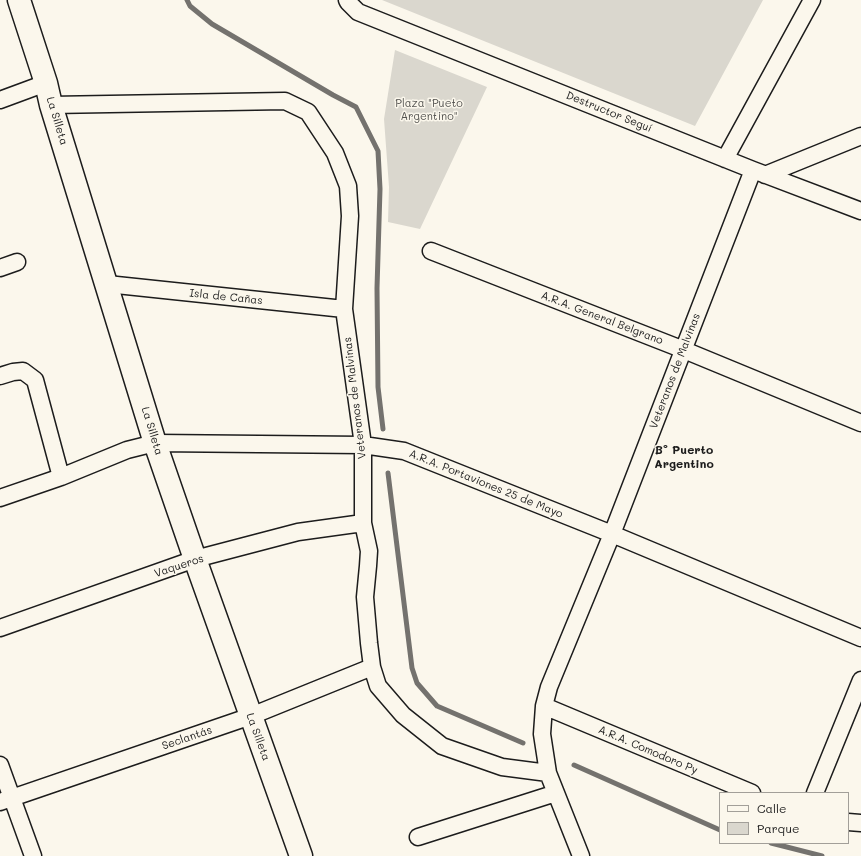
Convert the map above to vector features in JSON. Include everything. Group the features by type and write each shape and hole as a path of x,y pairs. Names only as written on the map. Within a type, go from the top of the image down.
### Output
{"street":[{"name":"La Silleta","path":"20,0 155,443 301,856"},
{"name":"Destructor Seguí","path":"347,0 358,12 725,159 861,211"},
{"path":"725,159 812,0"},
{"path":"0,100 46,83"},
{"name":"Veteranos de Malvinas","path":"51,105 285,101 308,112 335,153 348,186 350,216 344,309 363,445 363,523 368,551 365,597 372,667 378,686 403,715 442,746 502,767 548,773"},
{"path":"759,172 861,136"},
{"name":"Veteranos de Malvinas","path":"581,856 548,773 542,734 544,706 548,687 612,534 684,350 759,172"},
{"name":"A.R.A. General Belgrano","path":"431,251 684,350 861,423"},
{"path":"0,268 17,262"},
{"name":"Isla de Cañas","path":"107,284 344,309"},
{"path":"0,376 23,371 35,380 61,477"},
{"name":"A.R.A. Portaviones 25 de Mayo","path":"0,498 61,477 126,450 155,443 363,445 404,451 612,534 861,638"},
{"name":"Vaqueros","path":"0,628 195,559 298,532 363,523"},
{"name":"Seclantás","path":"6,800 251,716 372,667"},
{"path":"815,792 861,680"},
{"name":"A.R.A. Comodoro Py","path":"544,706 750,792"},
{"path":"0,765 6,800 33,856"},
{"path":"418,837 556,793"},
{"path":"849,822 861,823"}],"green space":[{"path":"382,0 763,0 695,126"},
{"name":"Plaza \"Pueto Argentino\"","path":"395,50 487,87 420,229 388,222 389,187 384,119"}],"waterway":[{"path":"187,0 190,6 212,24 356,107 378,151 380,189 377,288 378,387 383,429"},
{"path":"388,473 412,668 417,683 437,706 523,743"},
{"path":"574,765 719,830"},
{"path":"775,844 822,856"}],"district":[{"name":"B° Puerto Argentino","path":"684,457"}]}
